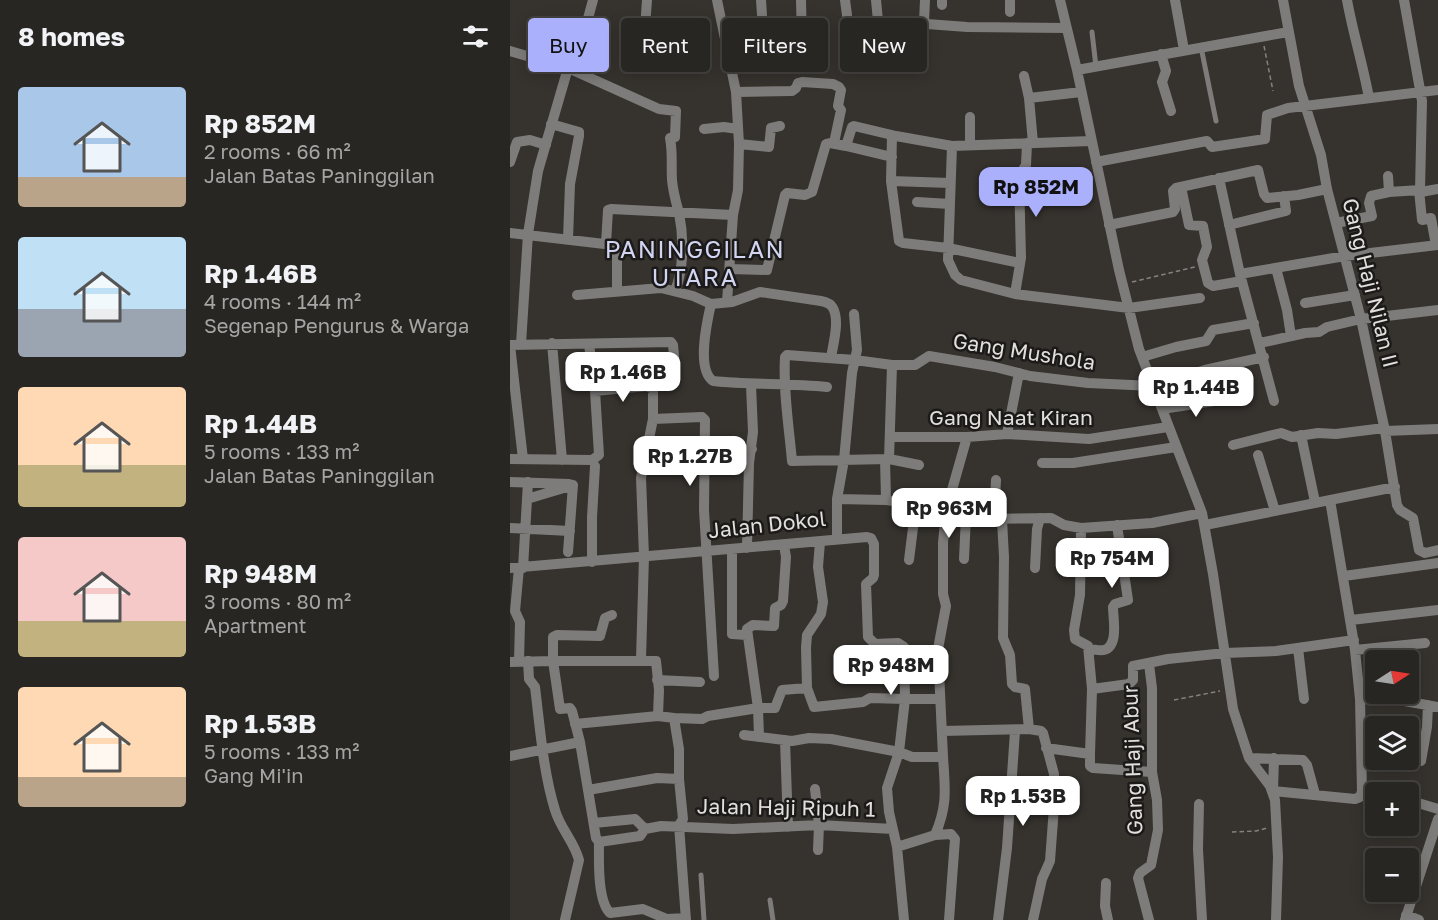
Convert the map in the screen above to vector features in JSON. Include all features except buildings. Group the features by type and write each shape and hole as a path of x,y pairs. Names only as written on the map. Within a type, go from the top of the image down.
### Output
{"street":[{"path":"588,18 592,0"},
{"path":"646,18 647,0"},
{"path":"717,0 736,92 739,144 738,190 733,215 728,302"},
{"path":"761,0 762,15"},
{"path":"801,0 801,18"},
{"path":"845,0 847,15"},
{"path":"876,0 878,18"},
{"path":"925,0 924,21 927,24 967,27 1066,28"},
{"path":"1010,0 1010,12"},
{"path":"1060,0 1109,225 1142,357 1202,513 1233,709 1250,758 1273,792"},
{"path":"1174,0 1184,50"},
{"name":"Gang Haji Nilan II","path":"1283,0 1305,106 1321,156 1327,189 1361,319 1398,508 1413,518 1419,550 1425,553 1438,550"},
{"path":"1347,0 1369,98"},
{"path":"1181,187 1189,225 1203,226 1207,247 1202,258 1210,285 1276,268 1345,256 1437,245 1435,223 1431,218 1422,220 1421,92 1404,0"},
{"path":"1077,70 1288,32"},
{"path":"510,51 528,56"},
{"path":"1161,54 1166,71 1162,82 1171,111"},
{"path":"524,459 514,344 538,171 567,72"},
{"path":"577,72 659,109 676,111 675,137 670,138 673,153 672,178 679,212 681,275 675,291"},
{"path":"1015,294 1020,263 1022,221 1019,176 1026,165 1030,143 1029,98 1024,76"},
{"path":"736,92 792,91 798,83 802,82 833,84 839,87 841,90 838,106 841,110 834,143"},
{"path":"1096,162 1207,141 1212,147 1265,139 1267,115 1288,108 1438,90"},
{"path":"1029,98 1081,92"},
{"path":"970,117 970,144"},
{"path":"551,124 579,132 570,184 568,239"},
{"path":"739,144 769,147 771,128 780,126"},
{"path":"846,146 854,126 952,146 1090,141"},
{"path":"704,129 724,127 738,129"},
{"path":"892,135 891,181 899,241 948,248 1020,263"},
{"path":"510,162 517,142 530,140 546,145"},
{"path":"730,269 767,270 784,195 787,193 805,195 812,192 826,144 834,143 891,157"},
{"path":"952,146 948,248 950,267 961,280 1015,294 1129,308 1200,298"},
{"path":"1109,225 1173,212 1175,209 1173,191 1181,187 1258,170 1265,196 1270,198 1327,189"},
{"path":"1388,176 1389,192"},
{"path":"1219,178 1241,278 1274,401"},
{"path":"891,181 950,183"},
{"path":"1336,222 1372,216 1369,203 1371,196 1389,192 1438,189"},
{"path":"1229,225 1286,212 1284,196"},
{"path":"917,202 950,204"},
{"path":"606,244 608,210 733,215"},
{"path":"510,233 613,245 617,249 617,291"},
{"path":"1276,268 1291,336"},
{"path":"577,295 661,288 693,296 711,304 735,302 759,292 821,301 830,304 836,320 831,358"},
{"path":"1305,303 1355,295"},
{"path":"711,304 705,338 707,374 713,381 751,385 783,383 827,387"},
{"path":"1260,343 1319,332 1327,327 1361,319 1438,310"},
{"path":"837,499 844,460 857,339 854,314"},
{"path":"1142,357 1176,347 1206,342 1213,330 1254,323"},
{"path":"514,344 670,342 673,345 675,367"},
{"path":"552,343 562,460"},
{"path":"510,459 592,460 597,458 600,451 589,344"},
{"name":"Gang Mushola","path":"783,383 787,355 891,365 915,365 929,356 1030,376 1153,386"},
{"path":"1153,386 1205,370 1264,357"},
{"path":"886,500 891,365"},
{"path":"1007,434 1018,373"},
{"path":"783,383 792,461 887,459 919,465"},
{"path":"747,548 749,463 752,449 751,385"},
{"path":"595,391 650,386 653,389 653,419 641,478 644,556 641,659"},
{"path":"1162,409 1214,401"},
{"path":"653,419 704,418 706,449 704,510 714,675"},
{"name":"Gang Naat Kiran","path":"890,438 1007,434 1089,439 1168,427"},
{"path":"1233,445 1281,433 1292,437 1318,433 1438,429"},
{"path":"1301,435 1314,502"},
{"path":"935,835 943,816 946,797 938,649 946,606 942,575 946,511 967,437"},
{"path":"1042,463 1073,463 1176,447"},
{"path":"706,449 752,449"},
{"path":"1258,456 1275,510"},
{"path":"592,562 595,466"},
{"path":"996,480 998,519 1004,557 1003,638 1010,655 1012,684 1025,689 1029,729"},
{"path":"510,482 573,485"},
{"path":"528,482 515,611 520,622 519,662 529,680 536,687 543,750 554,808 579,860 565,920"},
{"path":"527,499 573,485"},
{"path":"568,552 573,485"},
{"path":"1204,525 1395,487"},
{"name":"Jalan Dokol","path":"518,568 837,540 837,499 886,500 916,504 966,516 998,519 1051,518 1064,525 1081,528 1152,523 1202,513"},
{"path":"1273,792 1355,799 1361,795 1360,699 1355,645 1330,500"},
{"path":"909,560 916,504"},
{"path":"964,559 966,516"},
{"path":"1035,568 1037,529 1040,518"},
{"path":"1089,649 1105,650 1112,645 1113,607 1115,604 1128,600 1117,525"},
{"path":"510,528 570,531"},
{"path":"1081,528 1080,596 1074,630 1075,639 1088,644 1089,649 1092,689 1090,766 1152,772"},
{"path":"837,540 867,537 873,540 873,578 866,584 868,637 875,644 897,644 904,647 905,699 899,752 887,788 897,847 904,920"},
{"path":"820,542 818,567 823,602 821,614 807,635 807,688 814,707 863,702 870,698 939,699"},
{"path":"759,737 758,708 747,629 750,626 774,626 775,608 783,601 786,557 784,545"},
{"path":"732,550 732,634 747,635"},
{"path":"1344,576 1438,563"},
{"path":"1351,620 1438,610"},
{"path":"612,615 604,618 600,636 557,635 553,637 553,661 560,709 571,709 580,742 596,838 599,842 602,896 606,910 610,913 643,909 667,920 686,919 679,825 683,819 679,749 674,718"},
{"path":"1092,689 1129,684 1133,680 1133,666 1168,659 1298,648 1425,643"},
{"path":"1298,648 1304,699"},
{"path":"519,662 641,659 657,662 658,716"},
{"name":"Gang Haji Abur","path":"1149,664 1152,688 1152,772 1157,800 1158,830 1151,865 1140,873 1138,878 1149,920"},
{"path":"657,680 700,682"},
{"path":"575,724 658,716 702,719 758,708 775,708 782,690 807,688"},
{"path":"1360,699 1400,700 1433,706 1421,761"},
{"path":"942,731 1029,729 1042,732 1054,774 1054,807 1050,861 1042,879 1033,920"},
{"path":"998,920 1007,848 1015,731"},
{"path":"744,735 792,741 809,738 831,739 921,758 943,757"},
{"path":"785,740 788,827"},
{"path":"510,756 580,742"},
{"path":"1047,748 1090,754"},
{"path":"1250,758 1303,760 1307,765 1315,794"},
{"path":"1274,758 1276,920"},
{"path":"588,790 657,778 679,779"},
{"path":"815,789 819,825 818,849"},
{"path":"1419,803 1438,809"},
{"path":"1199,804 1198,849 1202,920"},
{"path":"594,823 634,819 645,829 640,836 599,842"},
{"path":"1419,920 1405,918 1438,819"},
{"name":"Jalan Haji Ripuh 1","path":"645,829 679,825 733,829 819,825 893,829"},
{"path":"897,847 935,835 951,834 955,839 949,920"},
{"path":"1106,883 1105,906 1108,920"}],"lane":[{"path":"1092,32 1096,67"},
{"path":"1201,47 1216,121"},
{"path":"701,875 704,920"},
{"path":"770,900 773,920"}],"path":[{"path":"1262,36 1273,91"},
{"path":"1073,198 1102,192"},
{"path":"1123,285 1203,265"},
{"path":"1174,700 1196,698 1230,689"},
{"path":"1232,832 1256,831 1276,825"}],"district":[{"name":"PANINGGILAN UTARA","path":"695,264"}]}
